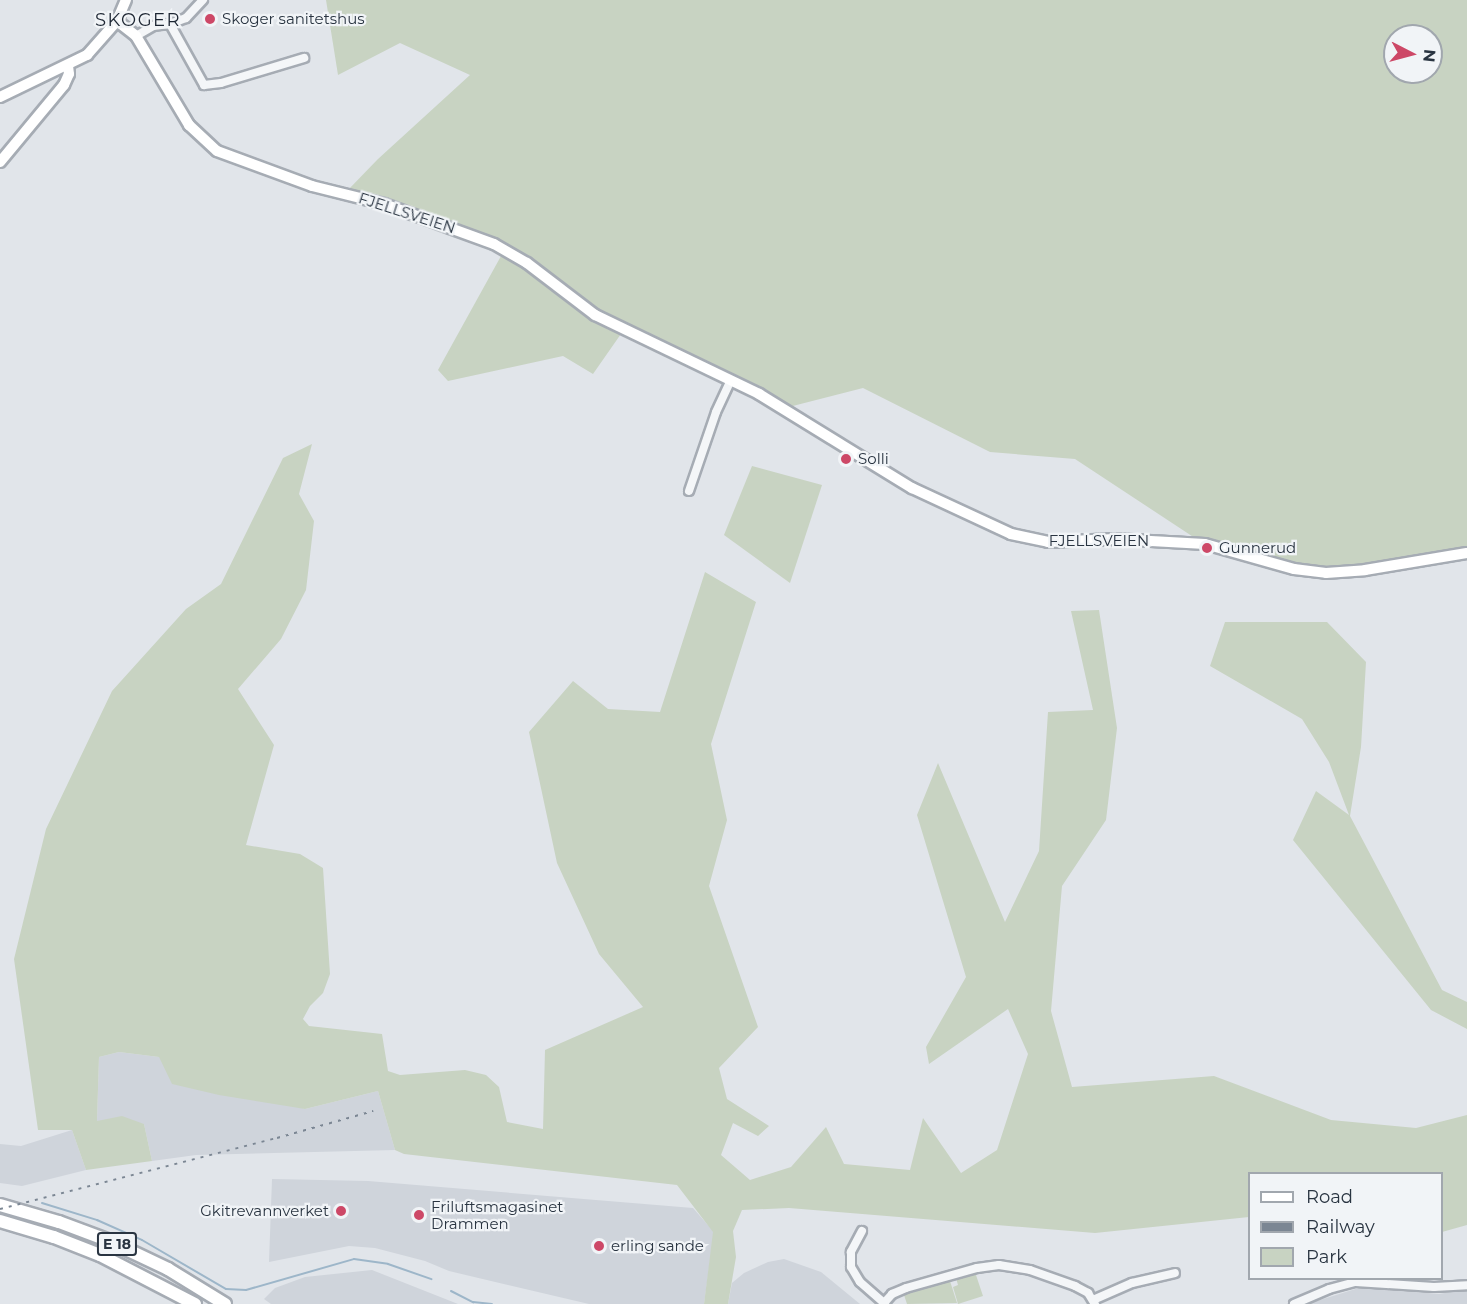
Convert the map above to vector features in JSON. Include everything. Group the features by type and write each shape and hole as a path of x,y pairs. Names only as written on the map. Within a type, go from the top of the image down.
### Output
{"highway":[{"name":"E 18","path":"0,1205 59,1222 115,1244 168,1269 225,1304"},
{"name":"E 18","path":"0,1221 54,1237 100,1255 142,1274 195,1304"}],"main road":[{"path":"0,97 68,66 92,51 117,21 126,0"},
{"name":"FJELLSVEIEN","path":"117,21 136,36 189,125 217,151 312,186 376,202 494,244 527,263 595,315 759,394 912,488 1030,540 1058,542 1115,539 1198,543 1233,550 1294,569 1326,573 1365,570 1467,553"},
{"path":"0,162 64,85 69,74 68,66"}],"street":[{"path":"136,36 153,26 170,24 192,14 203,0"},
{"path":"170,24 204,85 221,83 304,58"},
{"path":"689,491 716,412 731,380"},
{"path":"862,1231 851,1252 851,1267 860,1282 884,1303 892,1294 906,1288 976,1268 999,1265 1015,1266 1056,1278 1083,1290 1094,1302 1132,1283 1175,1273"},
{"path":"1294,1304 1329,1288 1356,1282 1439,1287 1467,1285"}],"shaded area":[{"path":"119,1052 159,1057 305,1109 378,1091 395,1150 196,1155 152,1161 144,1124 97,1122 99,1057"},
{"path":"72,1130 86,1170 22,1186 0,1183 0,1144 21,1146"},
{"path":"272,1179 368,1181 693,1208 714,1232 704,1304 589,1304 449,1271 425,1261 375,1248 349,1246 269,1262"},
{"path":"784,1259 821,1272 860,1304 728,1304 732,1283 744,1273 768,1262"},
{"path":"372,1270 458,1304 271,1304 264,1299 275,1288 305,1277"},
{"path":"1362,1287 1439,1294 1467,1289 1467,1304 1307,1304"}],"green space":[{"path":"326,0 1467,0 1467,556 1331,573 1204,544 1075,459 990,452 863,388 781,409 623,331 593,374 563,356 448,381 438,370 506,247 347,191 378,159 470,75 400,43 338,75"},
{"path":"312,444 299,494 314,521 306,590 281,639 238,689 274,745 246,845 300,854 323,868 330,974 323,993 310,1006 303,1019 309,1026 382,1034 388,1071 400,1075 465,1070 486,1075 499,1087 507,1122 543,1129 545,1050 643,1007 599,954 557,863 529,732 573,681 608,709 660,712 705,572 756,602 711,744 727,820 709,886 758,1027 719,1068 727,1099 769,1126 758,1136 733,1123 721,1155 750,1180 791,1167 826,1127 844,1164 910,1170 923,1118 961,1173 997,1150 1028,1054 1008,1009 929,1064 926,1047 966,977 917,815 938,763 1005,922 1039,851 1048,712 1093,710 1071,611 1099,610 1117,728 1106,820 1062,886 1051,1011 1072,1087 1214,1076 1331,1120 1416,1128 1467,1115 1467,1225 1443,1232 1443,1172 1248,1172 1248,1217 1095,1233 789,1208 742,1210 733,1231 736,1257 728,1304 704,1304 713,1232 677,1185 404,1154 395,1150 378,1091 305,1109 219,1095 172,1084 159,1057 119,1052 99,1057 97,1121 122,1116 144,1124 152,1161 86,1170 72,1130 38,1130 14,959 46,829 112,691 186,609 221,584 283,458"},
{"path":"752,466 822,485 790,583 724,535"},
{"path":"1225,622 1327,622 1366,662 1361,747 1350,816 1442,990 1467,1002 1467,1029 1431,1010 1293,840 1316,791 1349,815 1329,762 1302,719 1210,666"},
{"path":"975,1272 983,1296 958,1304 953,1287 958,1285 956,1278"},
{"path":"950,1281 957,1303 907,1304 904,1295"}],"waterway":[{"path":"42,1203 97,1220 142,1240 226,1289 246,1290 354,1259 388,1264 431,1279"},
{"path":"451,1291 473,1302 492,1304"}],"railway":[{"path":"0,1209 373,1111"}],"place":[{"name":"Skoger sanitetshus","path":"210,19"},
{"name":"Solli","path":"846,459"},
{"name":"Gunnerud","path":"1207,548"},
{"name":"Gkitrevannverket","path":"341,1211"},
{"name":"Friluftsmagasinet Drammen","path":"419,1215"},
{"name":"erling sande","path":"599,1246"}],"district":[{"name":"SKOGER","path":"138,20"}]}
